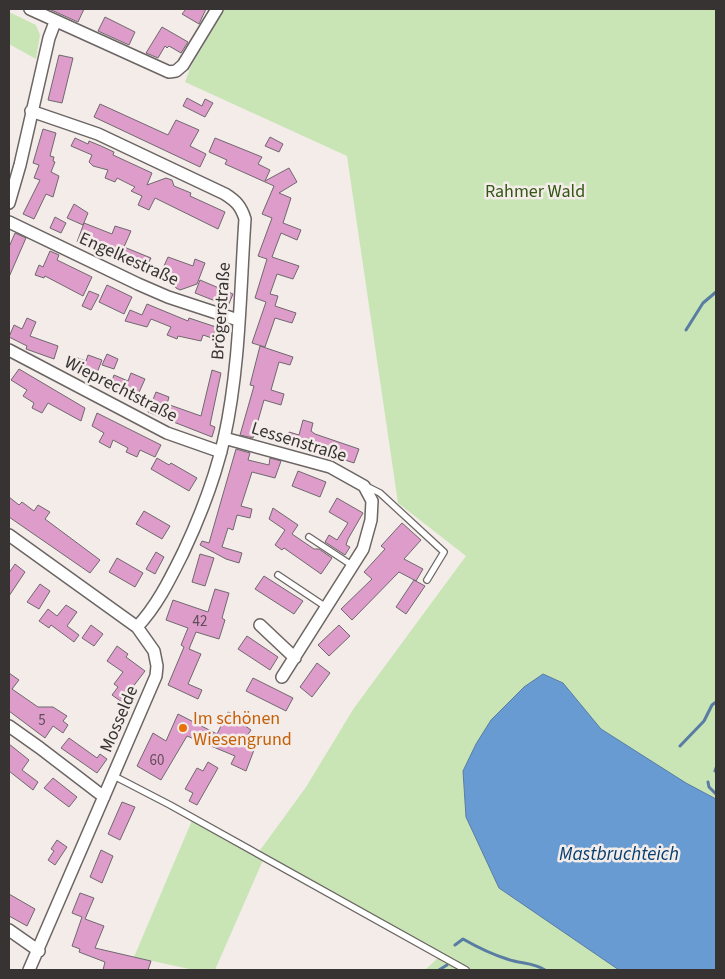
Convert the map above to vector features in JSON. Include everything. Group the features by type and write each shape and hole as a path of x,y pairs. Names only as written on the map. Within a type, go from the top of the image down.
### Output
{"street":[{"path":"30,9 55,22 169,72 176,71 183,65 217,9"},
{"path":"9,203 48,38 55,22"},
{"name":"Brögerstraße","path":"32,111 98,134 235,200 242,209 245,219 233,386 221,452 196,524 177,564 148,615 137,627"},
{"name":"Engelkestraße","path":"9,222 146,287 238,320"},
{"name":"Wieprechtstraße","path":"9,350 168,433 221,452"},
{"name":"Lessenstraße","path":"224,438 330,467 364,486"},
{"path":"282,677 363,549 371,520 372,501 364,486"},
{"name":"Mosselde","path":"9,535 137,627 154,651 157,666 156,676 114,776 39,951 29,970"},
{"path":"260,625 295,658"},
{"path":"9,726 104,798"},
{"path":"9,930 39,951"}],"lane":[{"path":"364,486 380,493 444,552 426,580"},
{"path":"309,537 354,566"},
{"path":"278,575 327,608"},
{"path":"114,776 170,805 466,970"}],"green space":[{"name":"Rahmer Wald","path":"225,9 716,9 716,799 686,783 601,729 563,683 543,674 524,687 491,720 463,771 466,817 499,888 619,970 425,970 440,956 264,858 215,970 194,970 134,957 193,818 258,853 306,787 354,708 466,556 398,503 347,156 185,82 191,66"},
{"path":"9,12 36,25 40,35 36,59 9,44"}],"water":[{"name":"Mastbruchteich","path":"543,674 563,683 601,729 686,783 716,799 716,970 619,970 499,888 466,817 463,771 476,744 491,720 524,687"}],"building":[{"path":"49,9 84,9 78,22"},
{"path":"186,9 206,9 199,24 182,14"},
{"path":"105,17 135,32 129,45 98,31"},
{"path":"162,27 188,42 181,53 169,46 167,48 165,46 158,58 146,53"},
{"path":"59,55 73,58 62,103 48,100"},
{"path":"187,98 202,106 205,99 213,103 205,117 183,106"},
{"path":"100,104 168,135 176,120 199,130 190,146 206,154 200,167 94,117"},
{"path":"43,129 56,133 50,156 54,157 53,161 55,162 51,172 59,176 53,197 46,194 34,219 23,214 40,180 34,178 39,165 33,163"},
{"path":"270,137 283,144 279,152 265,146"},
{"path":"75,138 88,144 89,141 101,146 114,152 113,155 152,173 147,185 166,178 172,180 174,186 191,193 190,196 225,212 218,229 155,198 149,210 138,205 142,196 131,191 135,187 117,178 115,182 105,178 108,170 93,166 89,162 92,155 71,146"},
{"path":"215,138 262,157 258,164 270,170 265,181 289,168 297,182 279,193 291,198 283,223 301,230 297,240 281,233 272,257 299,266 293,279 277,274 270,294 278,296 275,306 296,313 292,323 275,318 265,347 252,343 266,302 255,298 267,259 258,256 272,218 262,214 274,186 225,164 227,160 209,152"},
{"path":"74,204 88,213 83,225 67,218"},
{"path":"55,217 66,223 61,233 50,228"},
{"path":"84,223 112,234 115,226 131,231 124,247 151,258 145,270 77,242"},
{"path":"15,233 26,238 9,277 9,247"},
{"path":"50,251 59,255 57,260 92,277 83,296 45,276 44,278 35,275 39,265 43,267"},
{"path":"168,257 193,266 195,259 205,263 197,284 180,290 176,288 173,281 160,275"},
{"path":"200,280 233,294 228,306 195,293"},
{"path":"107,285 132,297 124,314 99,302"},
{"path":"89,291 99,295 91,310 82,306"},
{"path":"147,304 188,321 189,318 216,327 212,338 203,335 201,341 178,336 177,339 167,335 171,327 151,319 147,327 125,321 130,310 142,315"},
{"path":"27,318 36,322 30,336 58,346 54,359 26,349 27,346 9,337 14,325 22,329"},
{"path":"260,346 293,357 290,365 279,362 271,390 284,394 281,405 264,400 253,438 240,435 254,386 250,385"},
{"path":"107,354 118,359 114,369 102,365"},
{"path":"88,355 102,360 95,378 68,368 72,356 86,361"},
{"path":"19,369 85,408 81,421 48,403 42,413 32,408 34,403 23,396 27,390 11,380"},
{"path":"212,370 221,373 210,425 215,427 212,437 148,412 156,392 169,397 167,404 201,416"},
{"path":"131,373 145,379 136,399 109,388 114,375 128,381"},
{"path":"97,413 161,445 155,457 140,450 137,457 126,452 128,448 113,440 110,448 99,442 104,433 92,426"},
{"path":"303,420 313,423 311,431 315,434 359,449 354,463 287,441 289,432 299,435"},
{"path":"236,449 250,453 248,460 269,465 270,458 281,461 275,478 252,472 241,506 252,509 250,518 237,515 233,530 228,528 222,547 242,553 239,563 226,559 200,545 202,541 209,543"},
{"path":"157,458 169,465 171,463 197,478 189,491 151,469"},
{"path":"298,471 326,482 320,497 292,486"},
{"path":"9,497 19,505 22,502 34,511 38,505 50,512 45,519 100,560 90,573 9,517"},
{"path":"337,498 363,513 348,539 346,545 350,547 345,555 325,542 329,535 337,540 348,523 329,512"},
{"path":"273,508 298,525 292,534 314,549 319,549 332,558 321,574 284,548 282,550 275,545 285,530 269,519"},
{"path":"144,511 170,526 162,539 136,524"},
{"path":"402,523 421,540 404,559 423,569 416,581 399,572 352,620 341,609 372,579 364,572 385,549 381,546"},
{"path":"156,552 164,557 155,574 146,569"},
{"path":"200,554 214,558 205,586 192,582"},
{"path":"117,558 143,573 135,587 109,572"},
{"path":"15,564 25,572 9,596 9,573"},
{"path":"264,576 303,601 294,614 255,589"},
{"path":"414,580 425,586 406,614 396,607"},
{"path":"40,584 50,591 39,609 27,602"},
{"path":"215,589 229,593 222,618 225,620 219,639 196,632 189,649 201,654 188,684 202,690 198,699 168,685 184,647 181,645 188,628 166,620 173,600 208,612"},
{"path":"66,605 77,612 67,626 79,635 74,642 51,625 49,628 39,621 48,609 57,616"},
{"path":"91,625 103,634 94,646 82,638"},
{"path":"339,625 350,636 329,656 318,645"},
{"path":"247,636 278,657 270,670 238,649"},
{"path":"117,646 128,654 126,657 145,671 129,692 133,695 126,705 112,695 118,687 114,684 123,672 107,661"},
{"path":"317,663 330,673 312,697 300,687"},
{"path":"9,673 19,680 12,689 38,707 53,707 67,716 63,721 68,725 63,733 53,726 45,738 9,711"},
{"path":"253,678 293,698 286,711 246,691"},
{"path":"228,712 245,720 244,725 251,730 241,745 254,750 246,771 231,764 235,756 187,736 161,780 137,766 153,733 166,741 178,714 217,734"},
{"path":"69,738 97,758 100,754 107,759 97,773 61,748"},
{"path":"9,744 29,760 22,770 38,782 33,790 9,771"},
{"path":"208,762 218,768 197,805 189,801 193,793 185,789 197,768 203,771"},
{"path":"53,778 77,797 69,807 44,788"},
{"path":"122,802 135,807 120,840 108,834"},
{"path":"57,840 67,847 55,865 48,860 54,851 51,849"},
{"path":"101,850 113,856 102,883 90,877"},
{"path":"80,893 94,898 85,919 104,926 95,948 151,961 148,970 103,970 105,962 79,952 80,949 72,946 82,917 72,913"},
{"path":"9,894 35,909 27,926 9,916"}],"waterway":[{"path":"686,330 703,303 716,292"},
{"path":"680,746 704,721 712,705 716,702"},
{"path":"708,782 709,787 716,794"},
{"path":"455,945 463,939 495,955 545,970"},
{"path":"439,970 447,965"}],"place":[{"name":"Im schönen Wiesengrund","path":"183,728"}]}
